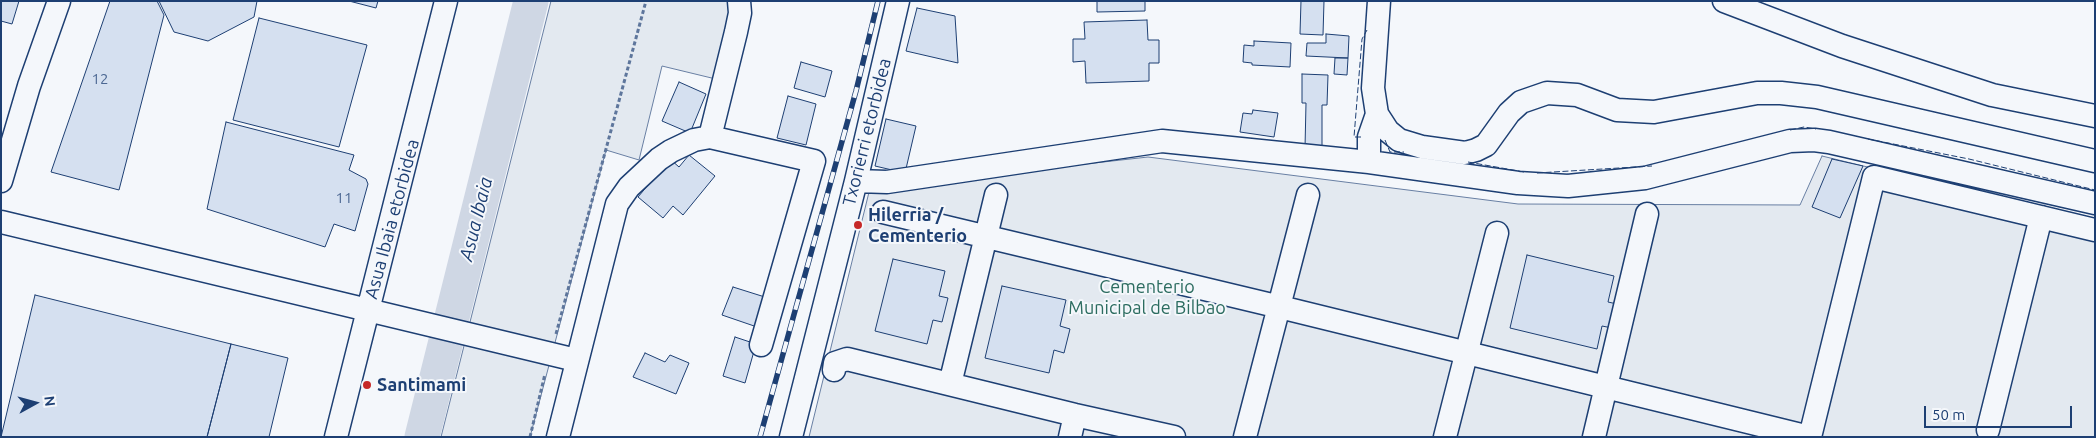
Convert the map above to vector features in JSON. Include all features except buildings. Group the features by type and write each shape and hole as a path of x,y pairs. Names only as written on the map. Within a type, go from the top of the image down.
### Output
{"street":[{"path":"1,181 29,86 59,1"},
{"name":"Asua Ibaia etorbidea","path":"336,437 446,1"},
{"path":"710,137 736,32 740,13 739,1"},
{"name":"Txorierri etorbidea","path":"791,437 856,181 898,1"},
{"path":"1379,1 1372,88 1377,114 1388,131 1400,140 1422,147 1465,153 1486,145 1509,113 1521,102 1547,93 1577,95 1617,110 1654,112 1757,93 1781,93 1817,97 2095,161"},
{"path":"1724,1 1842,46 1992,95 2095,116"},
{"path":"1369,162 1369,137 1377,114"},
{"path":"558,437 617,204 629,187 659,159 694,140 710,137 814,161 761,345"},
{"path":"856,181 887,182 1162,141 1369,162 1518,183 1568,186 1645,178 1790,141 1814,140 2095,203"},
{"path":"883,212 1809,437 1874,177 2095,230"},
{"path":"950,384 996,195"},
{"path":"1244,437 1280,307 1308,195"},
{"path":"1594,437 1647,214"},
{"path":"1988,430 2041,217"},
{"path":"1,222 576,360"},
{"path":"1445,437 1497,233"},
{"path":"834,370 835,363 847,359 1075,415 1174,437"},
{"path":"1070,437 1075,415"}],"path":[{"path":"530,437 646,1"}],"green space":[{"path":"551,1 746,1 724,81 662,66 639,160 606,150 530,437 441,437"},
{"name":"Cementerio Municipal de Bilbao","path":"1822,156 2095,222 2095,437 809,437 870,188 1148,157 1518,204 1800,205"}],"waterway":[{"name":"Asua Ibaia","path":"422,437 531,1"}],"railway":[{"path":"760,437 856,91 878,1"}],"fence":[{"path":"1361,137 1354,137 1362,39 1367,30"},
{"path":"1790,130 1804,127 1816,129"},
{"path":"1868,139 1969,159 2095,190"},
{"path":"1385,140 1390,152 1404,152"},
{"path":"1468,162 1524,172"},
{"path":"1537,173 1652,166"}],"place":[{"name":"Hilerria / Cementerio","path":"858,225"},
{"name":"Santimami","path":"367,385"}]}
